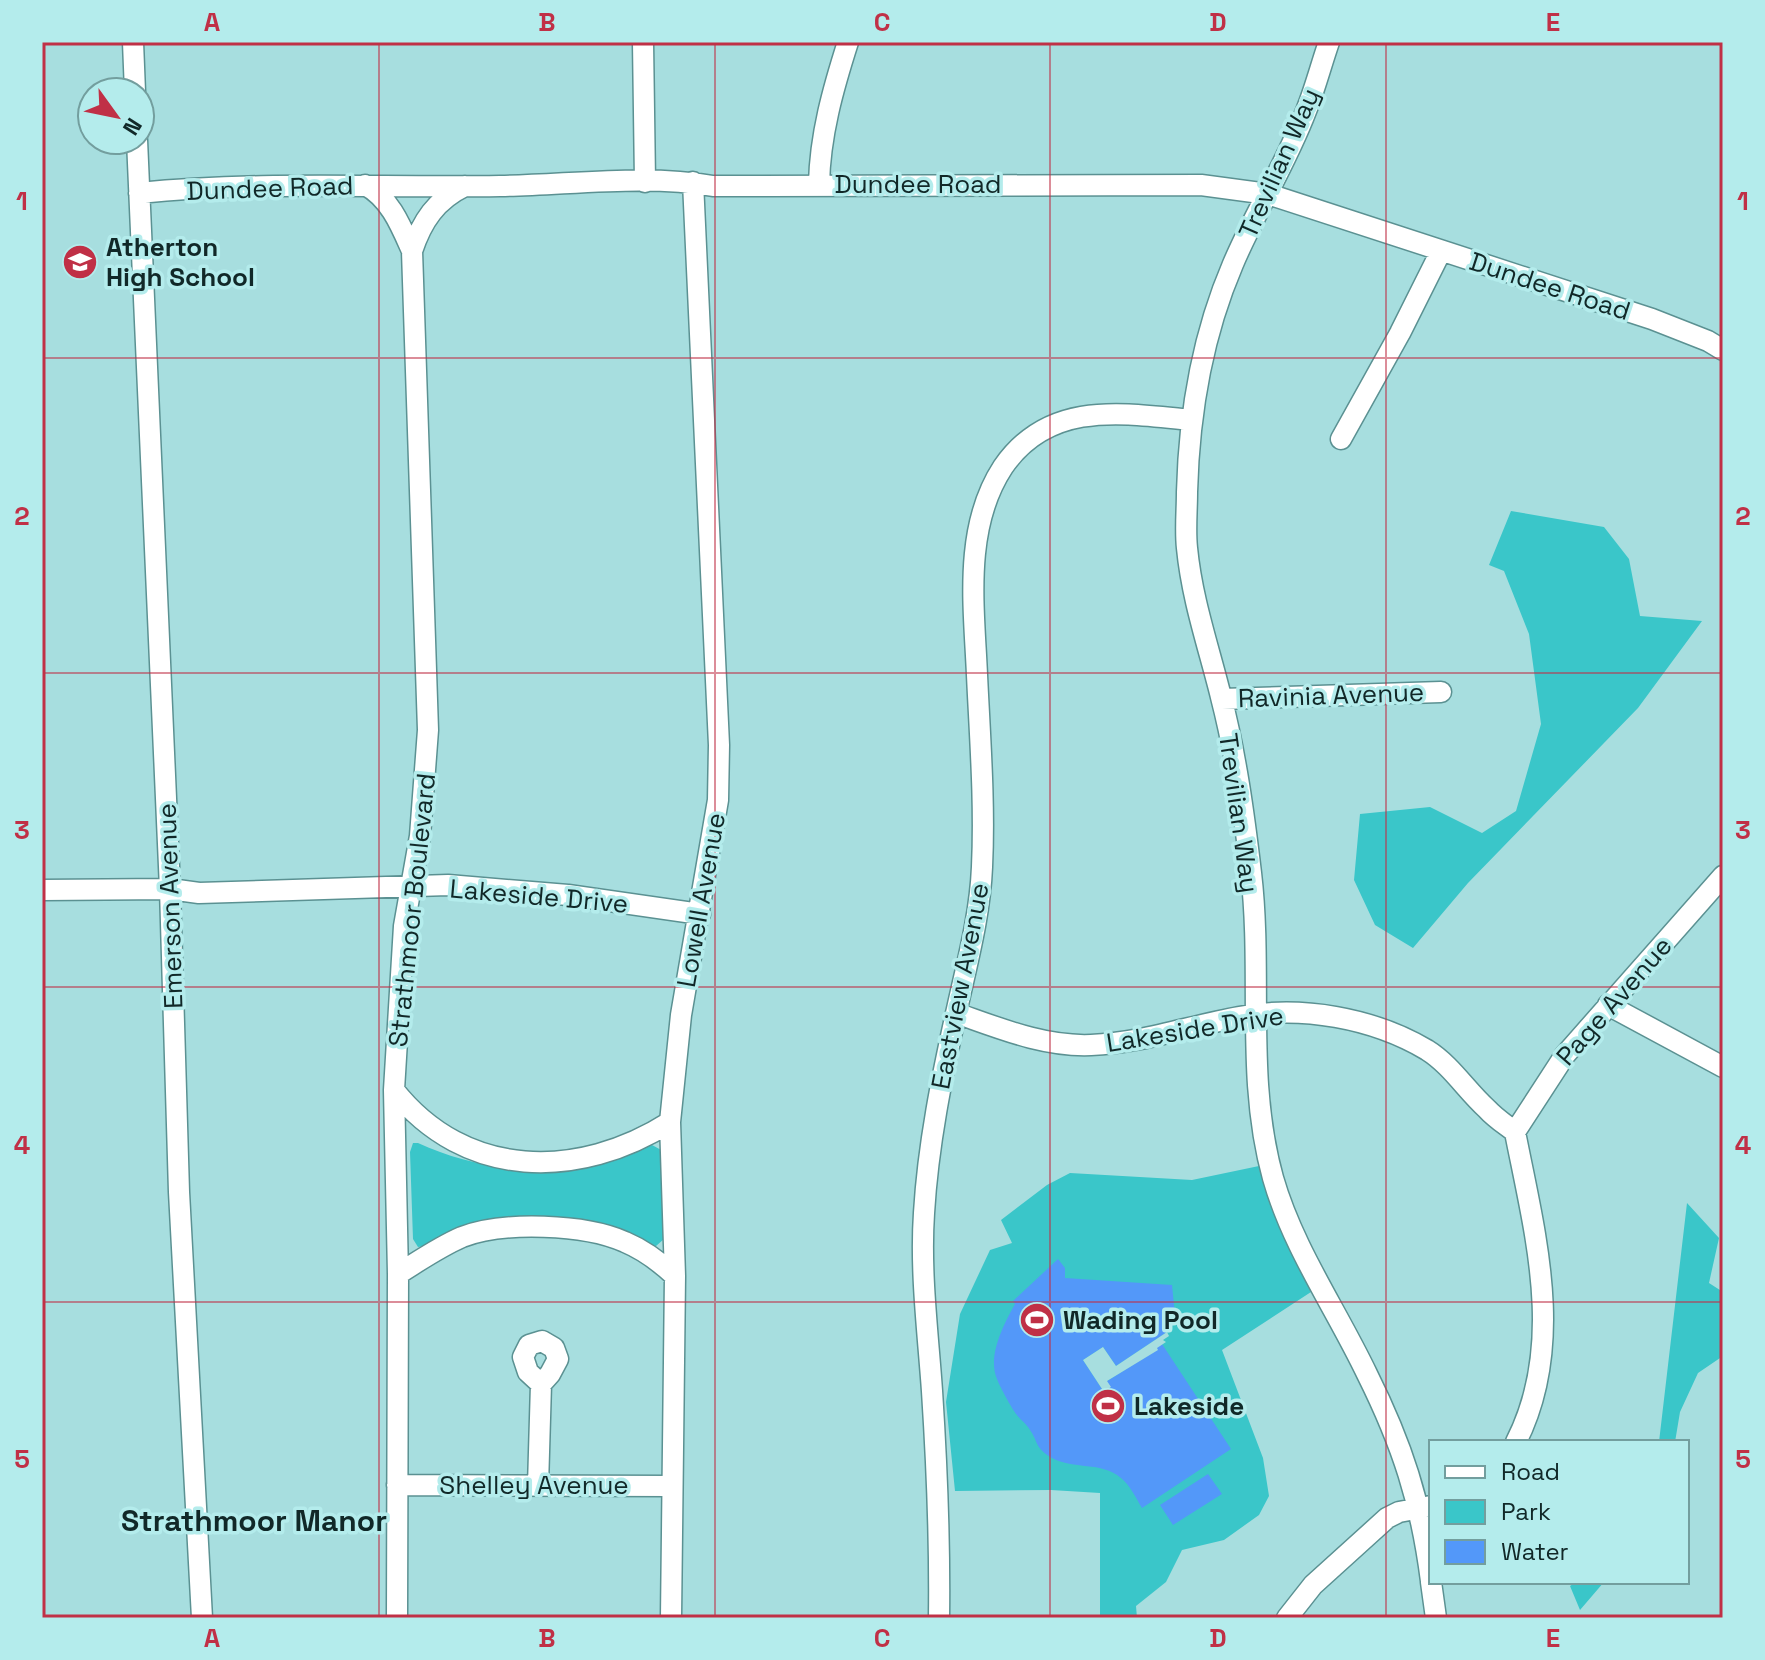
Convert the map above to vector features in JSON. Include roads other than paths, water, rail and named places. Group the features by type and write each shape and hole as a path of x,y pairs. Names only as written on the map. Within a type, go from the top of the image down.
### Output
{"street":[{"path":"133,42 134,76"},
{"path":"643,42 645,182"},
{"path":"819,184 819,149 848,42"},
{"name":"Trevilian Way","path":"1329,42 1306,112 1233,264 1218,304 1191,420 1186,545 1195,604 1222,699 1234,756 1251,878 1262,1124 1273,1178 1295,1238 1367,1372 1425,1508 1429,1566"},
{"path":"138,156 139,193"},
{"name":"Dundee Road","path":"139,193 365,185 645,182 693,182 713,186 1201,185 1268,194 1652,319 1723,350"},
{"name":"Lowell Avenue","path":"671,1618 675,1276 670,1122 681,1015 718,800 719,745 693,182"},
{"name":"Strathmoor Boulevard","path":"365,185 379,194 392,210 412,251 428,730 421,822 404,926 394,1090 398,1274 397,1618"},
{"name":"Strathmoor Boulevard","path":"412,251 429,214 446,196 465,186"},
{"name":"Emerson Avenue","path":"139,193 170,889 179,1192 202,1618"},
{"path":"1341,439 1441,251"},
{"name":"Eastview Avenue","path":"939,1618 940,1509 925,1295 924,1215 931,1141 976,923 982,873 974,589 977,538 987,499 1011,457 1037,434 1055,424 1077,416 1111,413 1191,420"},
{"name":"Ravinia Avenue","path":"1222,699 1441,692"},
{"name":"Page Avenue","path":"1515,1132 1565,1055 1723,876"},
{"name":"Lakeside Drive","path":"42,890 170,889 199,893 448,885 568,895 700,914"},
{"path":"1608,1005 1723,1067"},
{"name":"Lakeside Drive","path":"956,1013 1013,1033 1057,1043 1089,1045 1149,1039 1255,1015 1296,1014 1352,1020 1401,1037 1429,1051 1455,1073 1487,1110 1515,1132"},
{"path":"394,1090 412,1111 447,1140 466,1149 505,1159 578,1159 609,1153 642,1140 670,1122"},
{"path":"1515,1132 1538,1246 1543,1288 1540,1370 1530,1413 1517,1440"},
{"path":"398,1274 464,1236 492,1230 532,1228 595,1233 622,1240 653,1257 675,1276"},
{"path":"538,1486 541,1384"},
{"name":"Shelley Avenue","path":"397,1485 672,1486"},
{"path":"1287,1618 1313,1585 1387,1518 1399,1512 1425,1508"},
{"name":"Trevilian Way","path":"1431,1584 1436,1618"}],"water":[{"name":"Lakeside","path":"1058,1259 1065,1268 1065,1278 1172,1285 1175,1315 1162,1327 1167,1332 1116,1366 1103,1347 1083,1360 1104,1392 1107,1381 1162,1344 1231,1449 1142,1508 1127,1484 1113,1473 1096,1467 1060,1462 1042,1451 1012,1408 997,1379 995,1350 1015,1304 1013,1301"},
{"path":"1208,1474 1222,1494 1173,1525 1160,1505"}],"place":[{"name":"Atherton High School","path":"80,262"},
{"name":"Wading Pool","path":"1037,1320"},
{"name":"Lakeside","path":"1108,1406"}],"district":[{"name":"Strathmoor Manor","path":"254,1521"}]}
